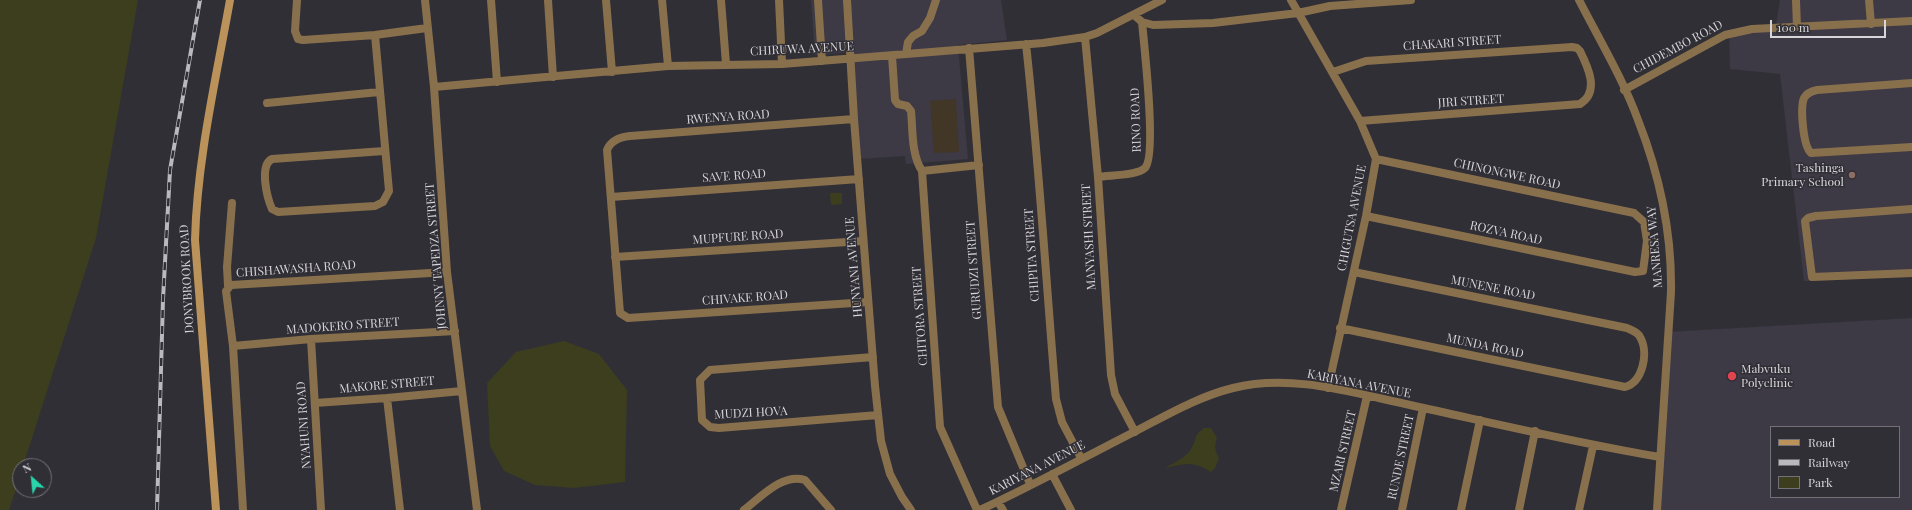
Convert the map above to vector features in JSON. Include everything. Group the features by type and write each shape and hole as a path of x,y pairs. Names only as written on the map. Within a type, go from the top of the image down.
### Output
{"street":[{"name":"DONYBROOK ROAD","path":"216,510 195,240 196,210 205,146 230,0"},
{"path":"298,0 295,31 298,39 303,40 376,35 427,28"},
{"name":"JOHNNY TAPEDZA STREET","path":"425,0 434,87 447,272 477,510"},
{"path":"491,0 496,82"},
{"path":"548,0 553,77"},
{"path":"606,0 612,72"},
{"path":"662,0 668,66"},
{"path":"721,0 726,64"},
{"path":"779,0 782,64"},
{"path":"818,0 822,61"},
{"name":"HUNYANI AVENUE","path":"847,0 863,241 881,440 890,474 902,497 911,510"},
{"path":"906,54 908,42 913,36 922,31 930,18 936,0"},
{"name":"CHIRUWA AVENUE","path":"434,87 668,66 782,64 1026,44 1084,37 1134,15 1162,0"},
{"name":"CHIGUTSA AVENUE","path":"1291,0 1360,121 1376,159 1366,216 1340,328 1328,388"},
{"path":"1134,15 1142,22 1153,25 1213,23 1298,13 1330,6 1411,0"},
{"name":"MANRESA WAY","path":"1578,0 1638,120 1655,168 1668,227 1671,262 1671,292 1657,510"},
{"path":"1796,0 1797,27"},
{"path":"1869,0 1871,24"},
{"name":"CHIDEMBO ROAD","path":"1624,90 1725,34 1752,29 1912,21"},
{"name":"RINO ROAD","path":"1098,177 1138,172 1146,167 1148,162 1151,146 1150,119 1142,22"},
{"path":"376,35 379,92 388,191 383,202 375,206 278,212 272,209 266,186 265,166 272,159 384,151"},
{"name":"MANYASHI STREET","path":"1084,37 1098,177 1111,375 1115,394 1135,432"},
{"name":"CHIPITA STREET","path":"1026,44 1036,131 1041,222 1056,400 1062,422 1081,458"},
{"name":"CHAKARI STREET","path":"1333,72 1366,61 1574,47 1582,56 1591,79 1589,92 1583,102"},
{"name":"GURUDZI STREET","path":"969,48 998,407 1030,484"},
{"name":"CHITORA STREET","path":"892,56 895,100 898,104 907,106 911,111 914,148 917,163 922,171 940,427 976,510"},
{"path":"1912,83 1817,90 1805,97 1803,108 1804,142 1811,153 1912,147"},
{"path":"267,102 379,92"},
{"name":"JIRI STREET","path":"1360,121 1577,105 1583,102"},
{"name":"RWENYA ROAD","path":"611,198 608,148 616,139 630,136 854,119"},
{"name":"CHINONGWE ROAD","path":"1376,159 1634,213 1644,222 1647,241 1642,271"},
{"path":"922,171 979,165"},
{"name":"SAVE ROAD","path":"611,198 859,179"},
{"path":"611,198 615,257"},
{"path":"228,286 227,260 232,203"},
{"path":"1912,209 1816,216 1808,218 1805,223 1812,277 1912,273"},
{"name":"ROZVA ROAD","path":"1366,216 1635,272 1642,271"},
{"name":"MUPFURE ROAD","path":"615,257 863,241"},
{"name":"CHIVAKE ROAD","path":"615,257 620,313 624,316 632,318 868,302"},
{"name":"CHISHAWASHA ROAD","path":"242,510 233,346 226,291 228,286 447,272"},
{"name":"MUNENE ROAD","path":"1354,272 1627,328 1639,335 1644,346 1641,374 1632,385 1625,387"},
{"name":"MUNDA ROAD","path":"1340,328 1625,387"},
{"name":"MADOKERO STREET","path":"233,346 311,339 455,331"},
{"name":"NYAHUNI ROAD","path":"311,339 322,510"},
{"name":"MUDZI HOVA","path":"873,357 710,370 700,380 702,420 710,427 719,428 878,415"},
{"name":"KARIYANA AVENUE","path":"980,510 1192,402 1246,385 1276,383 1328,388 1535,431 1593,446 1660,457"},
{"name":"MAKORE STREET","path":"314,402 387,398 462,390"},
{"name":"MZARI STREET","path":"1341,510 1367,396"},
{"path":"387,398 400,510"},
{"name":"RUNDE STREET","path":"1402,510 1423,408"},
{"path":"1461,510 1480,420"},
{"path":"1519,510 1535,431"},
{"path":"1579,510 1593,446"},
{"path":"1052,474 1071,510"},
{"path":"744,510 780,482 801,479 805,480 831,510"},
{"path":"998,502 1003,510"}],"shaded area":[{"path":"811,0 1001,0 1007,40 958,45 968,159 906,164 905,156 859,159 853,52 815,55"},
{"name":"Tashinga Primary School","path":"1780,0 1912,0 1912,277 1804,281 1780,74 1730,69 1729,30 1776,24"},
{"path":"956,99 959,152 934,153 930,101"},
{"path":"1912,318 1912,510 1660,510 1667,332"}],"green space":[{"path":"0,0 138,0 96,238 26,458 12,458 13,498 9,510 0,510"},
{"path":"830,193 842,193 842,204 831,205"},
{"path":"564,341 599,354 627,390 625,482 574,488 535,485 504,471 490,446 487,383 516,352"},
{"path":"1204,428 1211,428 1217,438 1215,448 1219,458 1215,468 1211,472 1199,466 1188,464 1165,468 1183,458 1189,452 1196,436"}],"railway":[{"path":"157,510 163,299 170,170 200,0"}],"place":[{"name":"Tashinga Primary School","path":"1852,175"},
{"name":"Mabvuku Polyclinic","path":"1732,376"}]}
